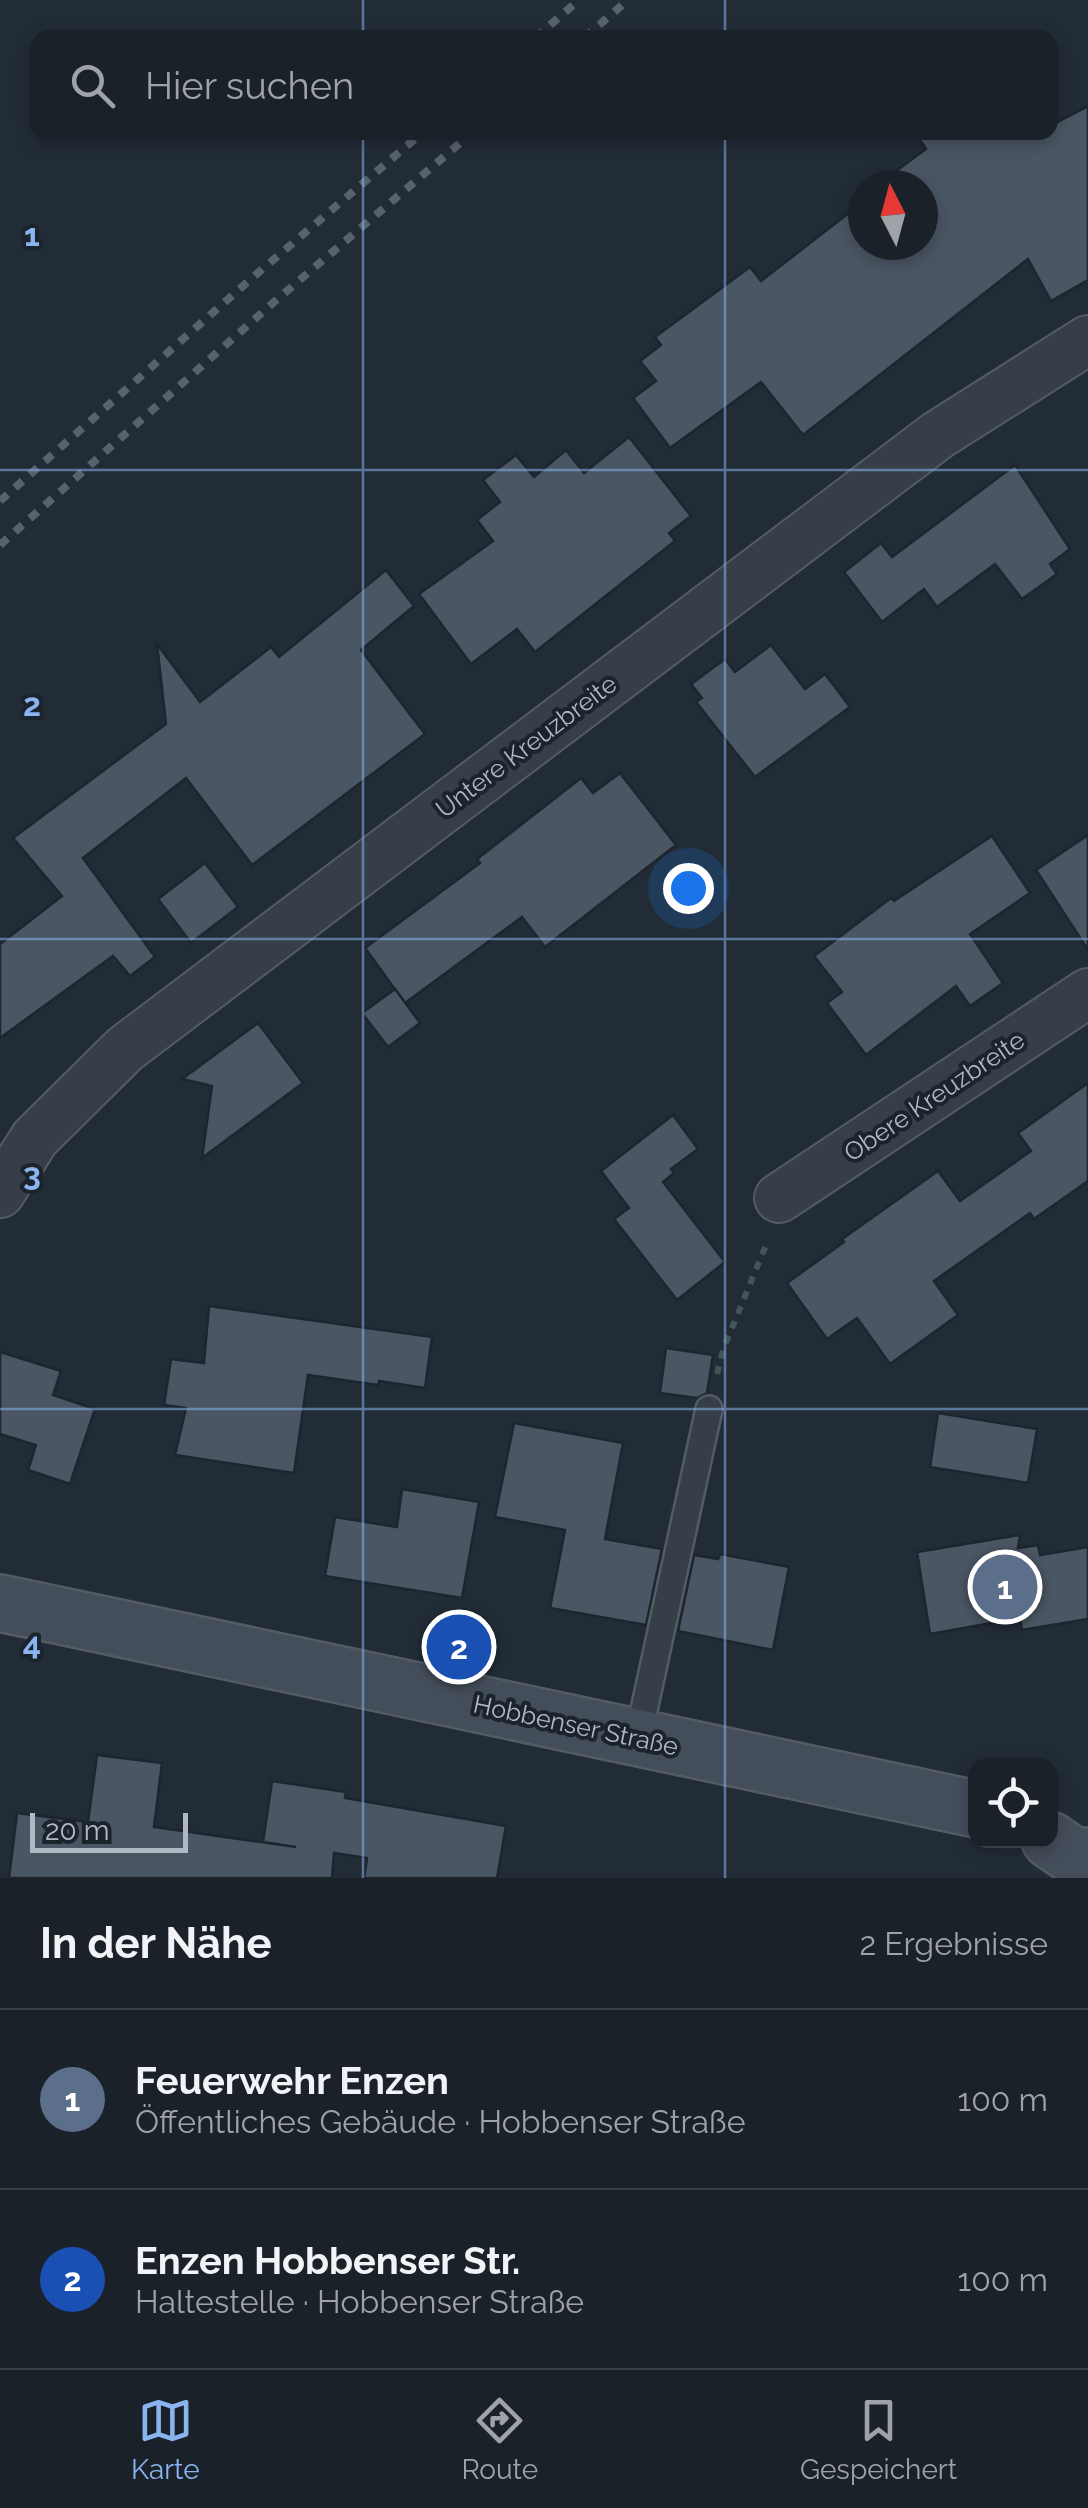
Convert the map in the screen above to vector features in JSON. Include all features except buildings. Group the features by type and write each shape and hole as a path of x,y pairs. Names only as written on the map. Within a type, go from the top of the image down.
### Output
{"main road":[{"name":"Hobbenser Straße","path":"0,1602 968,1808"}],"street":[{"name":"Untere Kreuzbreite","path":"0,1193 35,1138 126,1049 938,435 1088,340"},
{"name":"Obere Kreuzbreite","path":"779,1198 1088,993"}],"lane":[{"path":"638,1738 709,1409"}],"path":[{"path":"709,1409 723,1350 771,1232 779,1198"}],"railway":[{"path":"544,30 579,0"},
{"path":"593,30 628,0"},
{"path":"0,501 414,140"},
{"path":"0,545 464,140"}],"place":[{"name":"Feuerwehr Enzen","path":"1005,1587"},
{"name":"Enzen Hobbenser Str.","path":"459,1647"}]}
